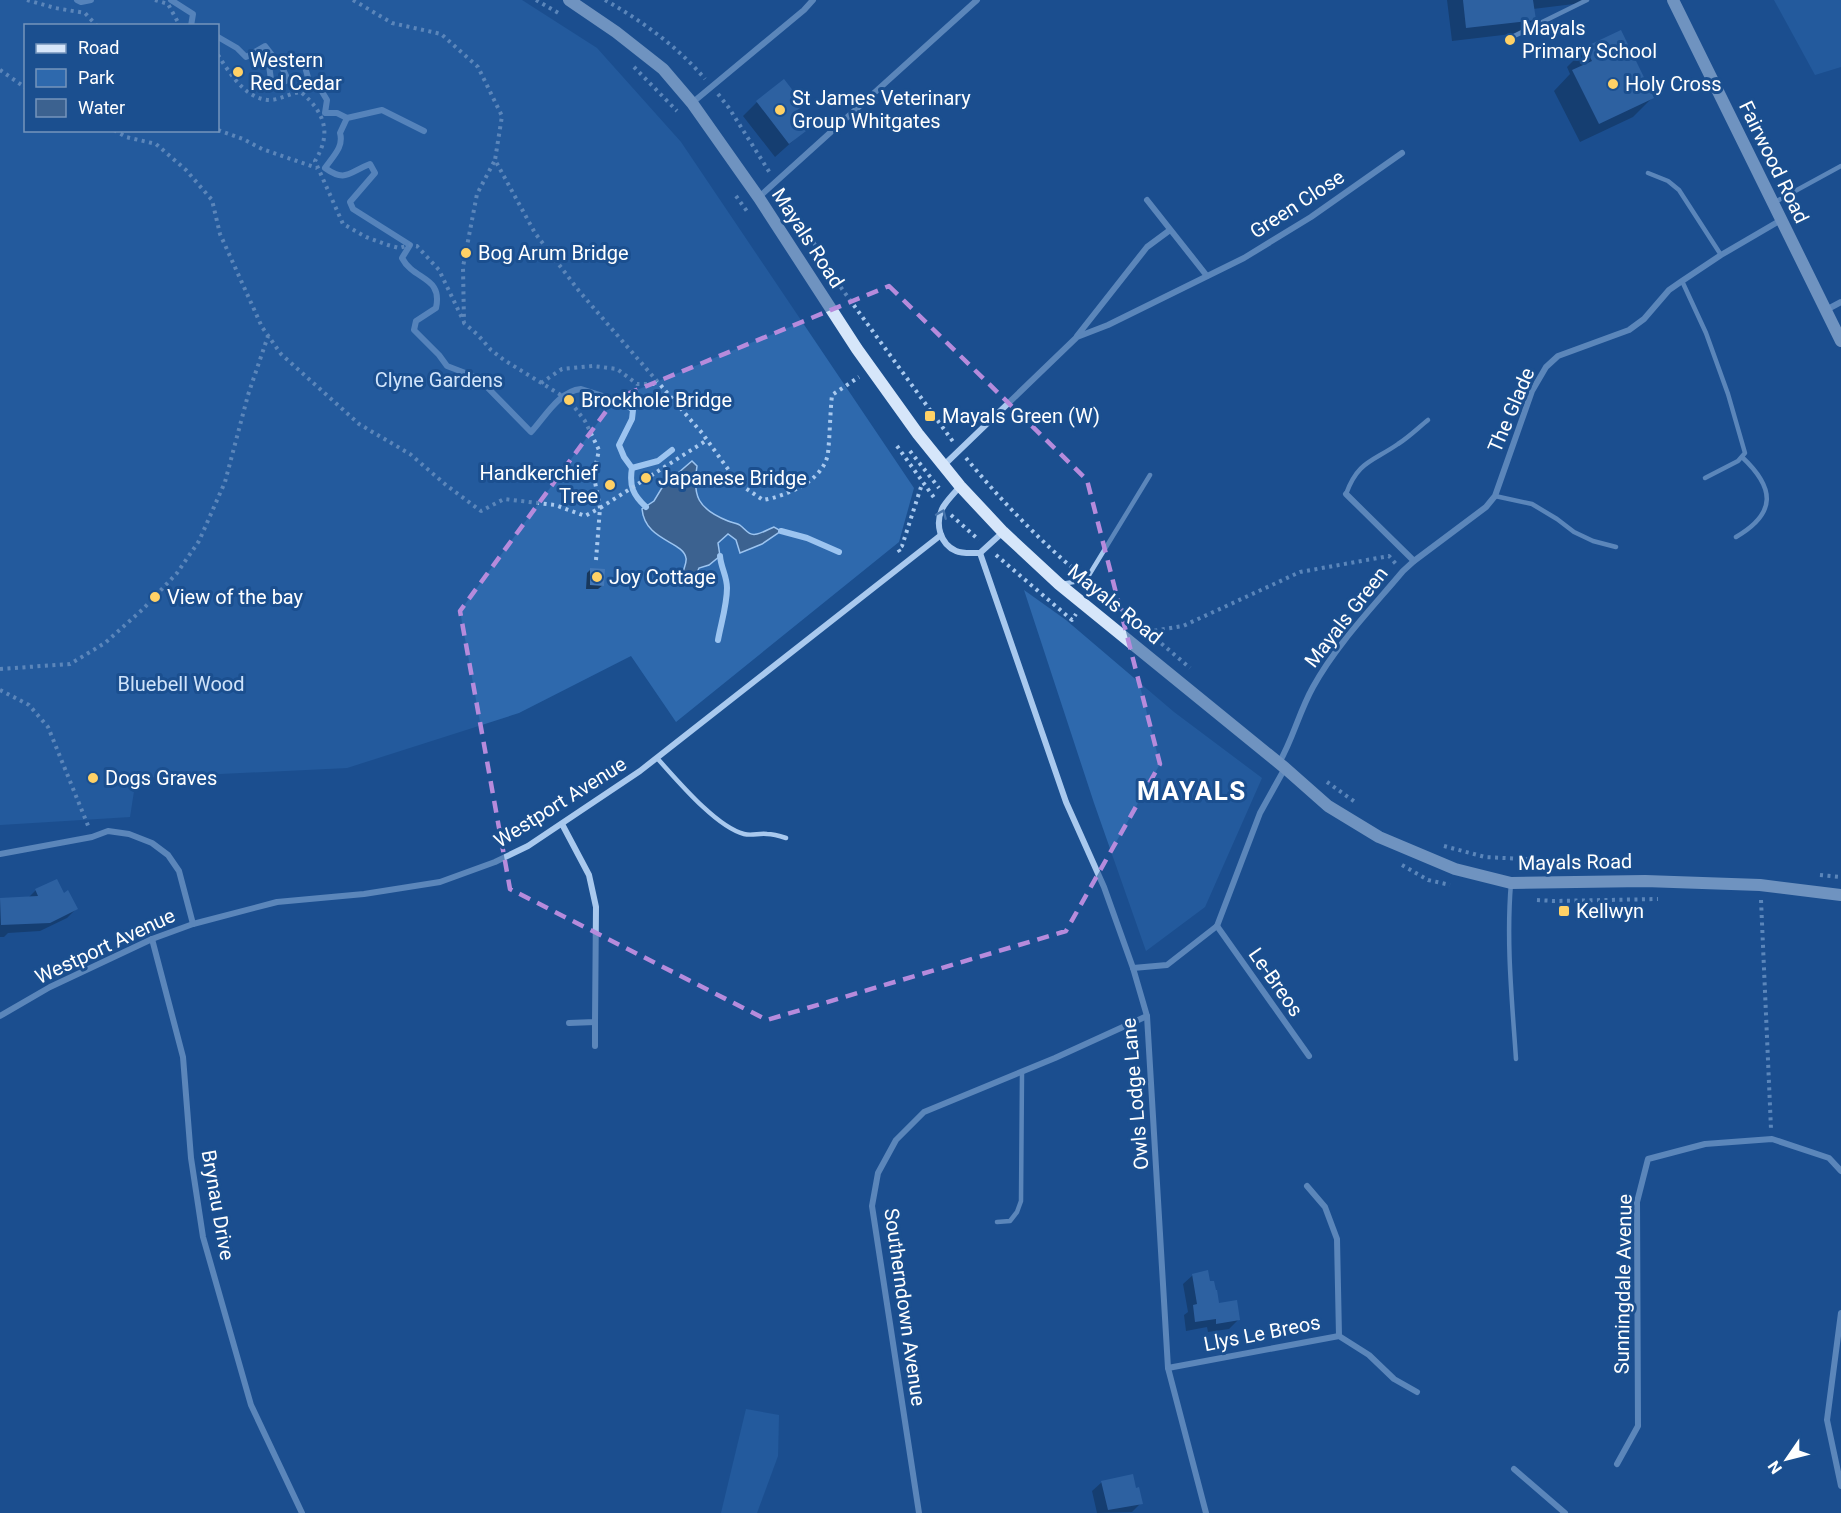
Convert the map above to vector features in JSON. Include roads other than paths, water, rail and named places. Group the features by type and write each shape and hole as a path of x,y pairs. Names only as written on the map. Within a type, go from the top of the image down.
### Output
{"main road":[{"name":"Mayals Road","path":"569,0 616,32 663,69 692,104 759,198 857,349 943,466 1003,532 1059,584 1282,765 1328,806 1379,837 1455,870 1510,883 1645,881 1841,895"},
{"name":"Fairwood Road","path":"1673,0 1841,341"}],"street":[{"path":"692,104 813,0"},
{"path":"759,198 977,0"},
{"name":"Green Close","path":"1077,337 1108,325 1244,258 1311,217 1402,153"},
{"path":"1148,200 1207,276"},
{"name":"The Glade","path":"1414,561 1486,507 1495,496 1532,391 1546,367 1558,356 1629,330 1644,319 1682,280 1781,220"},
{"name":"Green Close","path":"943,466 1077,337 1148,247 1170,230"},
{"path":"1826,310 1841,302"},
{"path":"960,486 943,508 938,523 941,535 950,547 957,552 980,553 1003,532"},
{"path":"1346,494 1414,561"},
{"name":"Westport Avenue","path":"0,1017 50,987 152,939 193,924 278,902 364,894 440,882 495,862 520,850 562,824 657,758 941,535"},
{"name":"Owls Lodge Lane","path":"980,553 1066,802 1104,887 1133,968 1147,1016 1168,1368 1206,1513"},
{"name":"Mayals Green","path":"1217,926 1311,689 1327,663 1403,571 1414,561"},
{"path":"562,824 588,875 596,907 595,1046"},
{"path":"0,854 92,837 108,831 129,834 152,843 168,855 179,871 193,924"},
{"path":"1133,968 1167,965 1217,926"},
{"name":"Le-Breos","path":"1217,926 1309,1056"},
{"name":"Brynau Drive","path":"152,939 183,1057 191,1158 203,1237 251,1405 302,1513"},
{"name":"Southerndown Avenue","path":"919,1513 872,1206 878,1173 896,1140 924,1112 1022,1072 1147,1016"},
{"path":"569,1023 595,1022"},
{"name":"Sunningdale Avenue","path":"1617,1464 1638,1426 1637,1202 1648,1159 1705,1144 1772,1139 1829,1158 1841,1171"},
{"path":"1307,1186 1325,1207 1337,1239 1339,1336"},
{"path":"1841,1313 1827,1420 1841,1486"},
{"name":"Llys Le Breos","path":"1168,1368 1339,1336 1369,1355 1394,1379 1416,1392"},
{"path":"1514,1469 1565,1513"}],"lane":[{"path":"1506,40 1587,0"},
{"path":"1773,204 1841,166"},
{"path":"1648,173 1668,181 1679,190 1721,255"},
{"path":"1682,280 1706,333 1728,394 1745,453 1738,461 1705,478"},
{"path":"1346,494 1352,478 1360,467 1399,443 1428,420"},
{"path":"1736,537 1752,528 1760,519 1767,499 1761,477 1742,457"},
{"path":"1059,584 1086,580 1150,475"},
{"path":"1495,496 1532,504 1574,532 1593,541 1616,547"},
{"path":"657,758 718,820 742,834 766,834 786,838"},
{"path":"1510,883 1508,955 1516,1059"},
{"path":"997,1222 1010,1221 1021,1201 1022,1072"}],"water":[{"path":"692,461 697,466 696,486 699,500 710,512 740,525 752,534 774,527 781,531 762,544 740,553 736,540 728,534 718,543 720,556 709,565 699,568 696,575 683,572 686,560 683,552 650,528 642,509 654,501 663,486"}],"waterway":[{"path":"77,0 81,2 91,0"},
{"path":"171,0 193,14 191,24"},
{"path":"219,38 237,48 246,57 265,46 272,55 269,65 271,80 281,83 288,80 282,67 293,59 305,67 309,81 321,90 327,100 325,113 337,113 347,118"},
{"path":"424,131 382,110 347,118 340,133 339,147 325,168 338,175 348,175 370,164 375,173 350,202 353,209 410,245 402,258 435,290 436,308 416,321 414,330 447,366 473,376 484,384 531,432 559,400 573,391 581,389 625,403 633,410 632,419 619,445 632,468"},
{"path":"646,507 633,490 632,468 658,461 672,450"},
{"path":"781,531 807,538 839,552"},
{"path":"718,640 727,588 720,556"}],"place":[{"name":"Mayals Primary School","path":"1510,40"},
{"name":"Western Red Cedar","path":"238,72"},
{"name":"Holy Cross","path":"1613,84"},
{"name":"St James Veterinary Group Whitgates","path":"780,110"},
{"name":"Bog Arum Bridge","path":"466,253"},
{"name":"Brockhole Bridge","path":"569,400"},
{"name":"Mayals Green (W)","path":"930,416"},
{"name":"Japanese Bridge","path":"646,478"},
{"name":"Handkerchief Tree","path":"610,485"},
{"name":"Joy Cottage","path":"597,577"},
{"name":"View of the bay","path":"155,597"},
{"name":"Dogs Graves","path":"93,778"},
{"name":"Kellwyn","path":"1564,911"}],"district":[{"name":"MAYALS","path":"1192,791"}],"park label":[{"name":"Clyne Gardens","path":"439,380"},
{"name":"Bluebell Wood","path":"181,684"}]}
